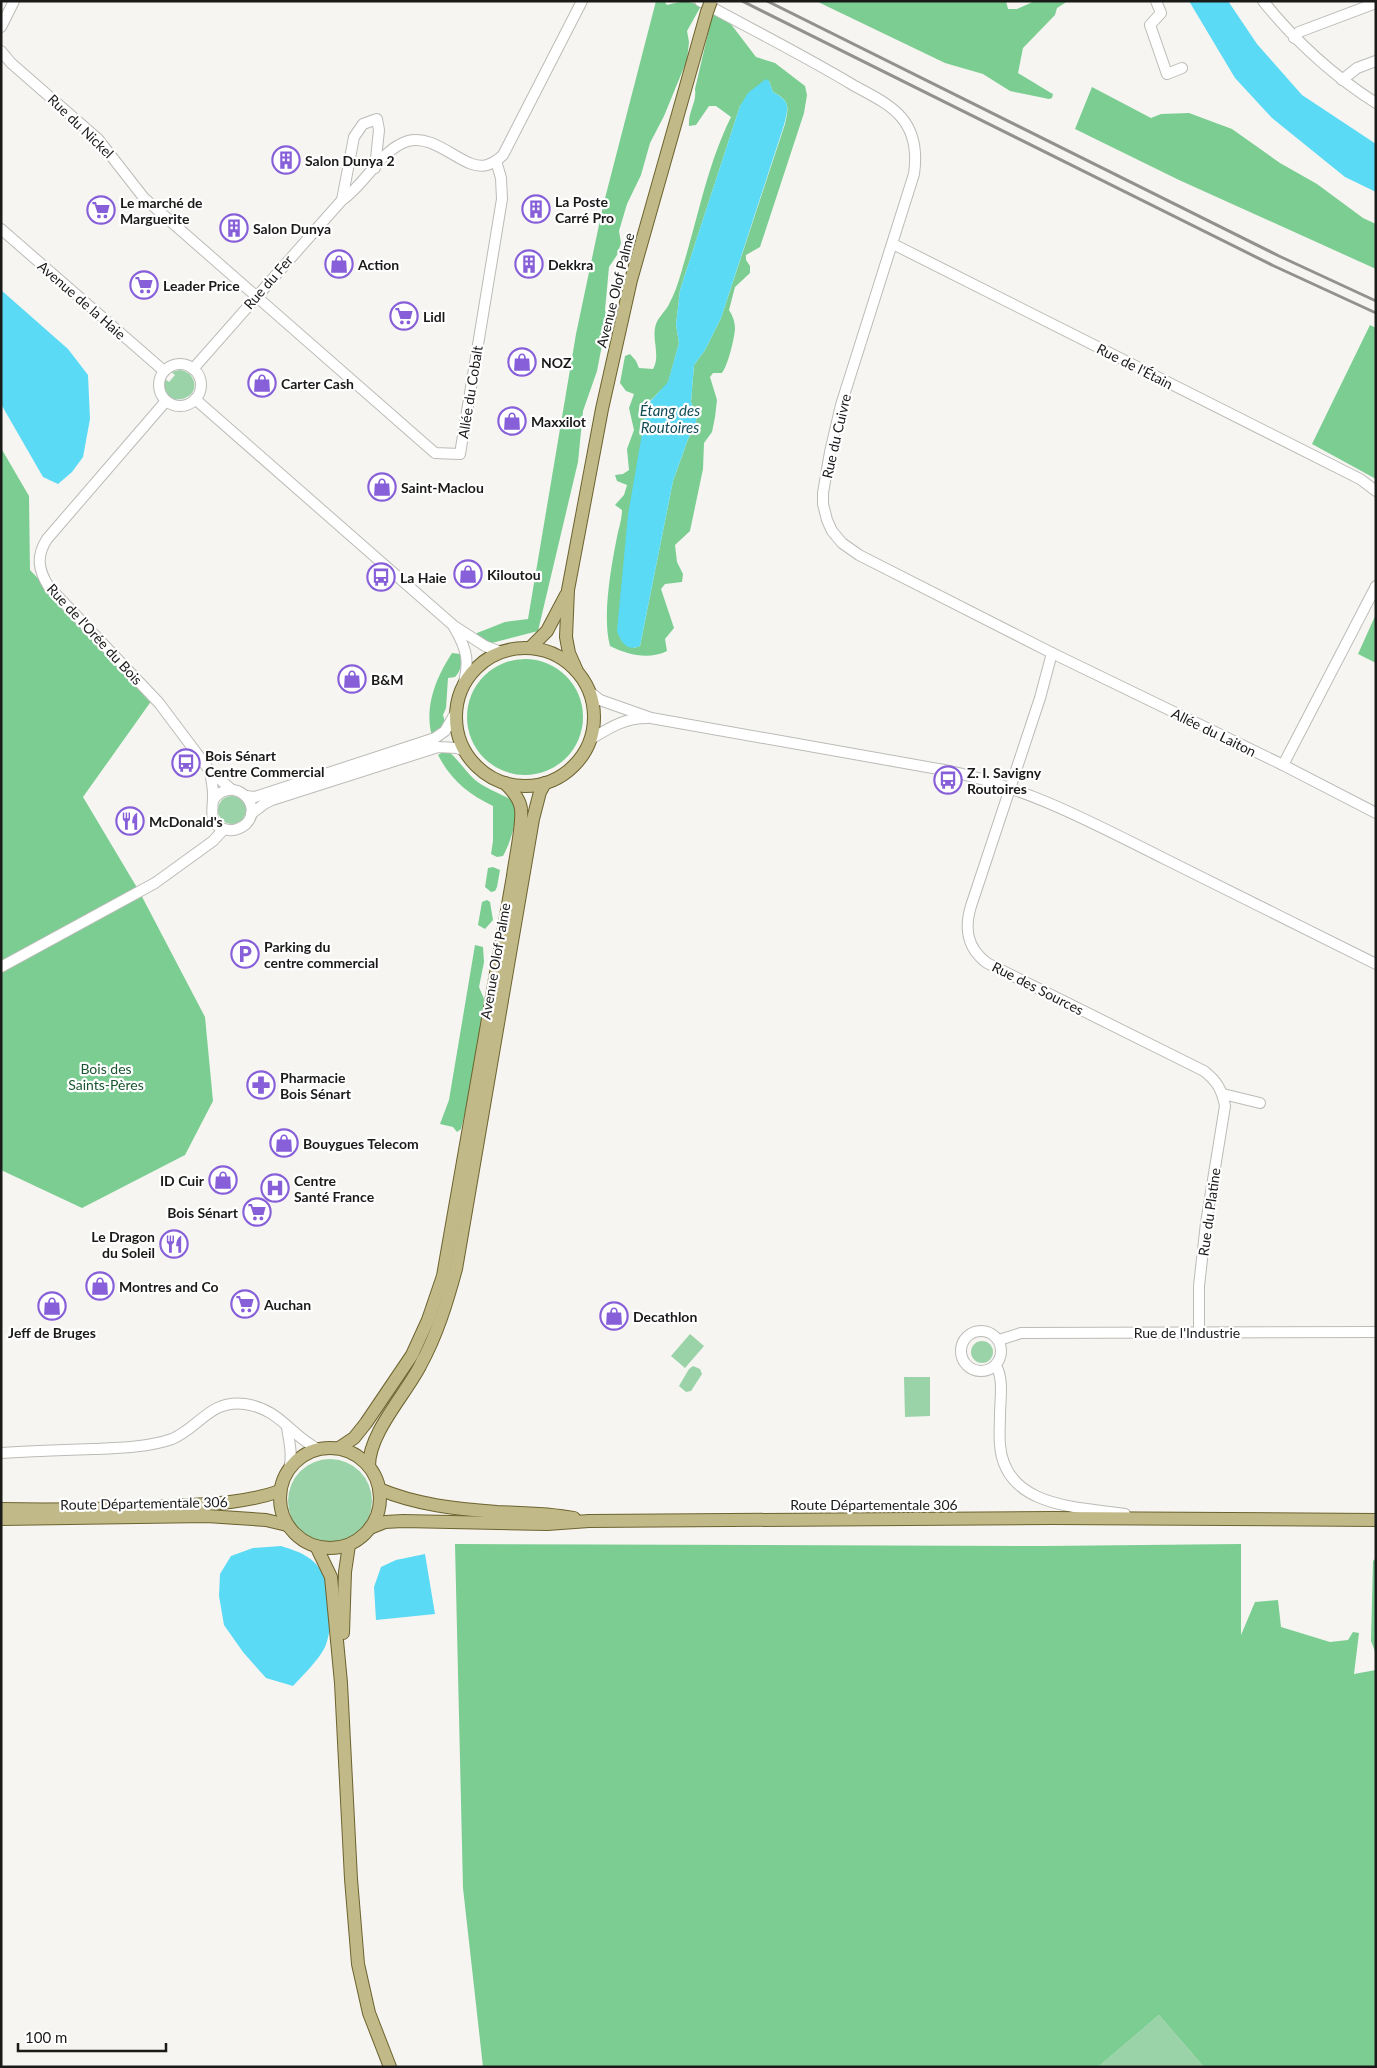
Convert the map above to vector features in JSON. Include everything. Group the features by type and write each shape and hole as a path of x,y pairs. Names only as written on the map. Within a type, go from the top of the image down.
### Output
{"main road":[{"name":"Avenue Olof Palme","path":"577,671 569,653 566,638 568,590 602,409 629,289 709,7"},
{"name":"Avenue Olof Palme","path":"530,648 547,631 568,590"},
{"path":"515,648 530,648 556,654 577,671 590,692 594,715 591,739 584,754 573,767 560,777 545,783 525,786 505,783 482,770 465,751 458,732 456,712 462,689 478,667 500,652 515,648"},
{"name":"Avenue Olof Palme","path":"472,1144 521,816 519,801 505,783"},
{"name":"Avenue Olof Palme","path":"472,1144 533,819 537,800 545,783"},
{"path":"339,1448 354,1438 381,1402 412,1355 428,1320 443,1276 472,1144"},
{"path":"369,1466 370,1448 421,1365 441,1319 456,1269 472,1144"},
{"path":"339,1448 354,1454 369,1466 375,1476 379,1489 380,1503 370,1528 349,1545 333,1549 317,1548 296,1536 287,1525 281,1510 280,1491 289,1469 302,1456 318,1449 339,1448"},
{"name":"Route Départementale 306","path":"379,1489 405,1499 439,1506 496,1512 556,1514 589,1521"},
{"name":"Route Départementale 306","path":"1,1509 96,1509 198,1504 251,1500 280,1491"},
{"name":"Route Départementale 306","path":"1,1520 207,1516 266,1520 287,1525"},
{"name":"Route Départementale 306","path":"370,1528 385,1522 403,1521 547,1524 589,1521 1376,1520"},
{"path":"341,1683 345,1572 349,1545"},
{"path":"317,1548 331,1577 341,1683 357,1956 369,2013 390,2067"}],"street":[{"path":"1,27 14,1"},
{"path":"496,161 510,144 582,1"},
{"name":"Rue du Cuivre","path":"700,1 824,68 889,106 902,118 912,137 916,160 914,174 842,405 830,452 823,493 823,508 827,520 837,538 858,555 1052,654"},
{"path":"1156,1 1160,13 1150,25 1167,74 1182,68"},
{"path":"1263,1 1294,38 1342,80 1376,103"},
{"path":"1294,38 1299,32 1376,3"},
{"name":"Rue du Nickel","path":"1,51 11,63 98,139 114,157 144,198 255,296"},
{"path":"1342,80 1357,68 1376,61"},
{"path":"342,200 354,137 363,124 377,119 379,130 375,168"},
{"name":"Rue du Fer","path":"193,369 255,296 342,200 352,193 396,146 416,140 426,140 475,165 486,166 496,161"},
{"name":"Allée du Cobalt","path":"255,296 434,453 460,454 502,199 501,178 496,161"},
{"name":"Avenue de la Haie","path":"1,230 164,371"},
{"name":"Rue de l'Étain","path":"893,244 1360,479 1376,491"},
{"path":"178,364 193,369 197,374 200,384 200,389 195,399 181,406 170,404 160,392 159,386 164,371 178,364"},
{"path":"195,399 454,626 485,646 500,652"},
{"name":"Rue de l'Orée du Bois","path":"166,401 47,539 39,555 39,566 48,587 159,703 210,771 231,789"},
{"path":"1283,765 1376,586"},
{"path":"454,626 466,653 466,674 462,689"},
{"name":"Allée du Laiton","path":"1052,654 1283,765 1376,813"},
{"name":"Rue des Sources","path":"1052,654 1040,698 967,920 968,937 972,948 987,963 1204,1071 1218,1084 1223,1094"},
{"path":"590,692 600,700 651,718 944,770 1010,787 1067,811 1376,964"},
{"path":"213,800 220,792 231,789 237,790 246,796 255,797 436,738 445,731 456,712"},
{"path":"591,739 622,721 651,718"},
{"path":"251,814 272,800 438,747 465,751"},
{"path":"210,771 213,800 211,814 214,820 224,829 239,829 249,820 252,808 246,796"},
{"path":"1,967 155,883 213,841 224,829"},
{"path":"1223,1094 1260,1103"},
{"name":"Rue du Platine","path":"1199,1331 1199,1286 1206,1223 1225,1106 1223,1094"},
{"path":"984,1330 999,1340 1002,1349 1001,1358 996,1366 988,1370 979,1371 970,1368 964,1362 961,1354 962,1344 966,1336 974,1331 984,1330"},
{"name":"Rue de l'Industrie","path":"999,1340 1021,1332 1376,1332"},
{"path":"996,1366 999,1371 1000,1386 1000,1446 1010,1475 1020,1486 1030,1494 1058,1504 1158,1519"},
{"path":"1,1453 116,1448 159,1442 181,1434 208,1412 233,1404 243,1404 274,1413 287,1427 318,1449"},
{"path":"287,1427 291,1447 289,1469"}],"green space":[{"path":"656,1 664,1 667,5 684,2 701,6 687,31 689,42 687,60 664,116 650,143 641,175 627,204 619,231 621,243 617,255 609,267 605,310 607,319 597,371 583,411 578,462 538,631 488,644 477,638 477,633 505,622 528,619 576,334 603,206"},
{"path":"816,1 1006,1 1008,9 1017,9 1035,1 1068,1 1057,8 1055,15 1023,48 1018,73 1053,94 1052,98 1010,91 983,74 945,63"},
{"path":"713,12 727,19 756,57 775,63 805,86 807,95 804,113 760,247 746,255 746,260 750,266 750,273 735,287 729,310 734,319 735,329 728,358 722,373 713,373 710,377 717,400 712,432 704,443 703,469 690,531 675,545 677,562 683,574 682,582 665,584 661,589 674,628 665,639 667,651 646,656 624,652 610,646 608,634 608,592 622,513 622,510 615,505 624,495 627,485 617,481 615,475 623,474 629,470 627,449 634,430 629,408 634,394 626,391 620,383 625,356 630,354 639,368 653,369 656,358 656,324 669,305 676,289 709,172 731,117 716,106 709,106 696,125 689,126 695,99 695,89","holes":["769,81 773,92 783,98 787,105 785,124 721,318 705,350 694,365 691,402 697,415 695,428 688,439 673,481 640,646 634,648 646,405 668,383 679,343 676,325 680,290 740,106"]},
{"path":"1092,87 1151,118 1161,114 1189,113 1232,129 1280,163 1317,184 1363,218 1376,224 1376,269 1179,180 1075,129"},
{"path":"1370,325 1376,328 1376,479 1312,444"},
{"path":"180,370 191,375 194,387 192,393 187,397 173,399 165,389 165,379 169,382 175,375 171,372"},
{"name":"Bois des Saints-Pères","path":"1,448 29,496 30,570 152,700 83,797 139,891 205,1017 213,1101 185,1155 82,1208 1,1170"},
{"path":"1376,614 1376,663 1358,654"},
{"path":"452,653 460,654 461,664 455,677 448,678 446,708 443,715 447,729 432,736 429,714 433,693 441,672"},
{"path":"525,659 547,664 566,676 578,695 583,717 578,739 566,758 547,770 525,775 503,770 484,758 472,739 467,717 472,695 484,676 503,664"},
{"path":"446,750 478,782 513,801 515,822 503,856 497,857 491,854 493,806 468,791 449,772 438,755"},
{"path":"232,796 242,800 246,810 242,820 232,824 222,820 218,810 222,800"},
{"path":"493,867 500,870 497,887 495,891 491,892 485,887 488,868"},
{"path":"487,900 490,902 493,920 485,929 478,925 482,902"},
{"path":"475,945 483,947 484,962 479,987 484,999 478,1057 461,1129 457,1132 453,1127 440,1124 449,1100"},
{"path":"690,1334 704,1346 685,1368 671,1356"},
{"path":"978,1341 986,1341 993,1348 993,1356 986,1363 978,1363 971,1356 971,1348"},
{"path":"693,1366 700,1369 702,1374 691,1391 686,1392 679,1386 689,1369"},
{"path":"904,1377 930,1377 930,1416 905,1417"},
{"path":"330,1459 346,1462 360,1471 369,1485 372,1501 369,1517 360,1531 346,1540 330,1543 314,1540 300,1531 291,1517 288,1501 291,1485 300,1471 314,1462"},
{"path":"455,1544 1045,1546 1241,1544 1241,1635 1255,1602 1278,1600 1281,1627 1330,1642 1348,1640 1353,1632 1359,1633 1354,1674 1376,1670 1376,2067 1204,2067 1159,2015 1098,2067 483,2067 463,1888"},
{"path":"1376,1558 1376,1654 1371,1641 1373,1561"},
{"path":"1159,2015 1204,2067 1098,2067"}],"water":[{"path":"1189,1 1228,1 1257,44 1302,95 1376,144 1376,192 1345,177 1272,118 1235,78"},
{"name":"Étang des Routoires","path":"766,79 769,81 773,92 785,101 787,105 786,118 721,318 705,350 694,365 691,402 697,415 695,428 688,439 673,481 640,646 631,648 620,639 617,631 628,515 647,405 668,382 679,343 676,325 680,290 740,106 748,93"},
{"path":"1,290 68,349 88,375 90,419 83,457 72,472 58,484 43,477 1,404"},
{"path":"281,1546 303,1554 317,1565 323,1575 330,1600 330,1626 325,1647 314,1663 293,1686 266,1678 243,1652 224,1625 219,1596 220,1574 231,1556 253,1548"},
{"path":"425,1554 435,1614 376,1620 374,1587 381,1567 396,1560"}],"railway":[{"path":"742,1 1274,266 1376,313"},
{"path":"767,1 1279,256 1376,301"}],"place":[{"name":"Salon Dunya 2","path":"286,160"},
{"name":"La Poste Carré Pro","path":"536,209"},
{"name":"Le marché de Marguerite","path":"101,210"},
{"name":"Salon Dunya","path":"234,228"},
{"name":"Action","path":"339,264"},
{"name":"Dekkra","path":"529,264"},
{"name":"Leader Price","path":"144,285"},
{"name":"Lidl","path":"404,316"},
{"name":"NOZ","path":"522,362"},
{"name":"Carter Cash","path":"262,383"},
{"name":"Maxxilot","path":"512,421"},
{"name":"Saint-Maclou","path":"382,487"},
{"name":"Kiloutou","path":"468,574"},
{"name":"La Haie","path":"381,577"},
{"name":"B&M","path":"352,679"},
{"name":"Bois Sénart Centre Commercial","path":"186,763"},
{"name":"Z. I. Savigny Routoires","path":"948,780"},
{"name":"McDonald's","path":"130,821"},
{"name":"Parking du centre commercial","path":"245,954"},
{"name":"Pharmacie Bois Sénart","path":"261,1085"},
{"name":"Bouygues Telecom","path":"284,1143"},
{"name":"ID Cuir","path":"223,1180"},
{"name":"Centre Santé France","path":"275,1188"},
{"name":"Bois Sénart","path":"257,1212"},
{"name":"Le Dragon du Soleil","path":"174,1244"},
{"name":"Montres and Co","path":"100,1286"},
{"name":"Auchan","path":"245,1304"},
{"name":"Jeff de Bruges","path":"52,1306"},
{"name":"Decathlon","path":"614,1316"}]}
